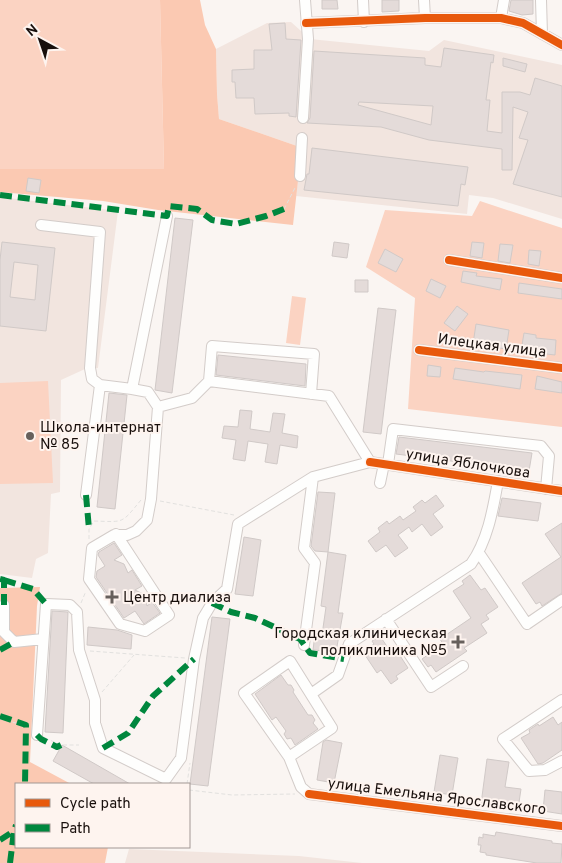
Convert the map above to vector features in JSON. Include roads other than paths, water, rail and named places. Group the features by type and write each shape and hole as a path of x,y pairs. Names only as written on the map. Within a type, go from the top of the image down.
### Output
{"street":[{"path":"303,118 308,39 306,0"},
{"path":"363,0 364,22"},
{"path":"424,0 425,18"},
{"path":"501,18 504,0"},
{"path":"541,0 542,34"},
{"path":"306,24 425,18 501,18 523,23 562,45"},
{"path":"300,176 302,138"},
{"path":"132,389 167,216"},
{"path":"41,225 100,232 90,368 92,379 100,384 148,392 158,407 151,499 147,520 136,531 127,535 116,534 92,548 89,579 120,624 145,631 169,614 116,534"},
{"path":"449,260 562,278"},
{"path":"158,407 192,398 209,381 212,346 314,354 311,394"},
{"name":"Илецкая улица","path":"419,350 562,368"},
{"path":"37,735 46,604 70,605 78,612 79,650 95,700 95,723 100,751 166,779 181,758 194,659 203,618 212,603 227,590 238,524 313,477 370,462 329,396 209,381"},
{"path":"86,495 100,384"},
{"path":"380,483 393,429 541,446 549,456 546,489"},
{"name":"улица Яблочкова","path":"370,462 562,491"},
{"path":"304,645 315,564 304,548 313,477"},
{"path":"311,694 338,675 349,644 471,564 478,553 491,516 498,481"},
{"path":"478,553 527,624 562,600"},
{"path":"4,605 4,632 14,642 43,639"},
{"path":"386,619 431,687 463,666"},
{"path":"290,661 332,728 288,757 244,693 290,661"},
{"path":"562,700 503,738 529,771 545,770 562,761"},
{"name":"улица Емельяна Ярославского","path":"288,757 301,786 309,794 562,826"}],"place":[{"name":"Школа-интернат № 85","path":"30,436"},
{"name":"Центр диализа","path":"112,597"},
{"name":"Городская клиническая поликлиника №5","path":"458,642"}]}
